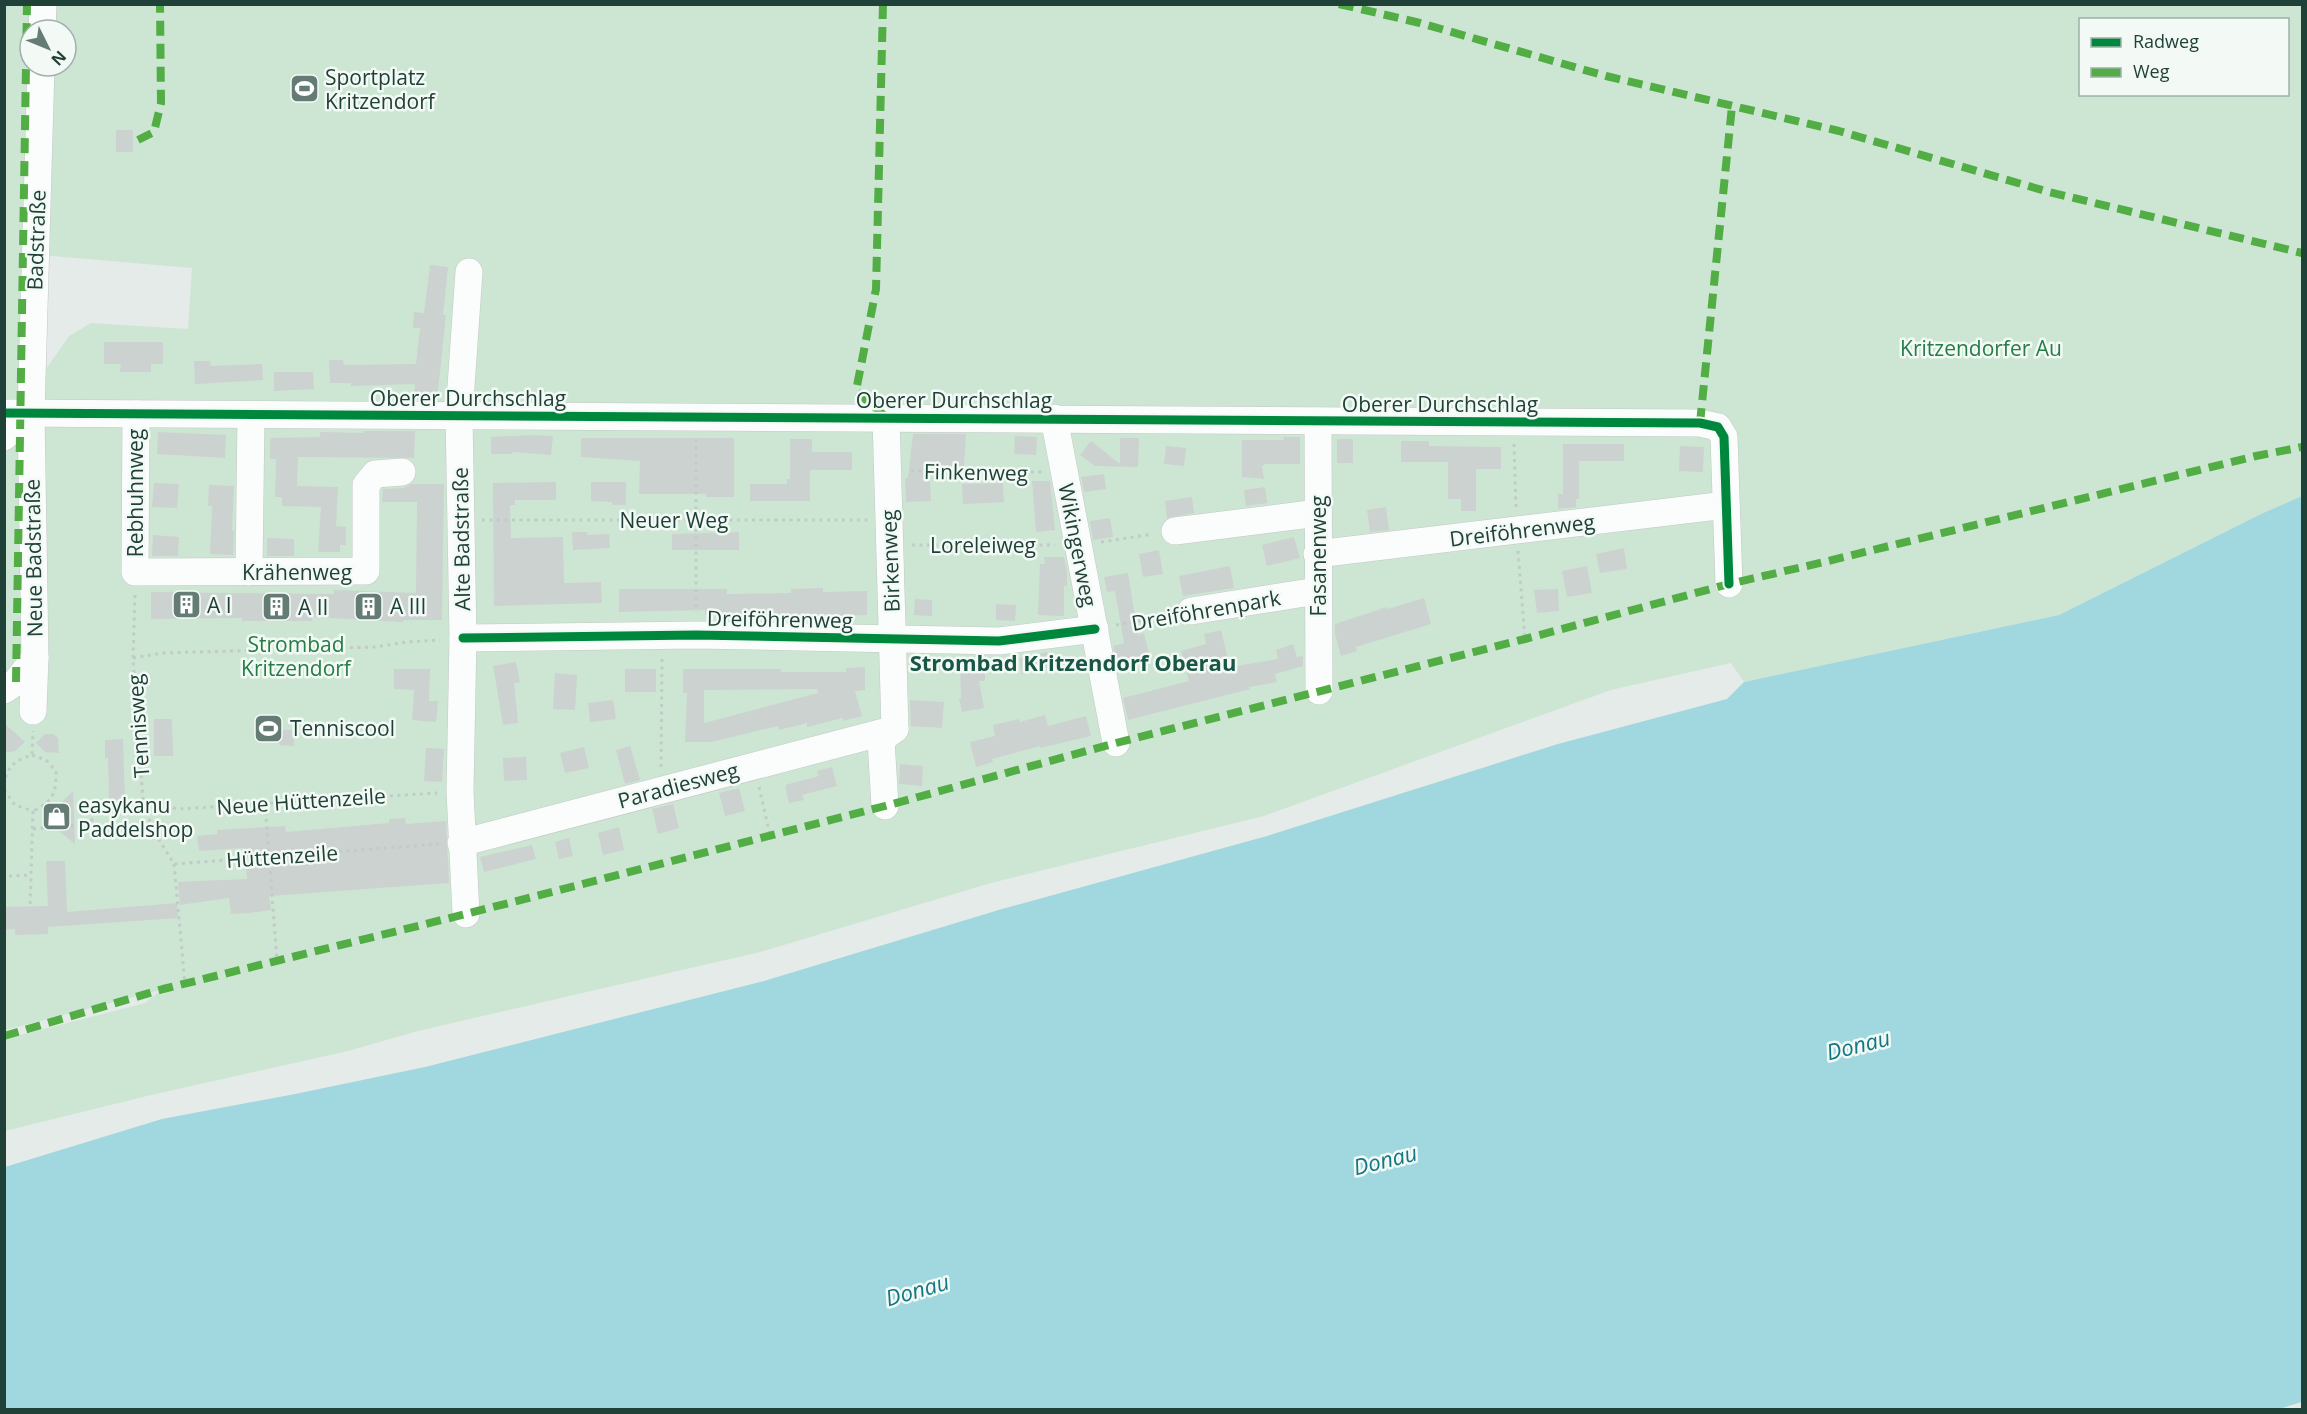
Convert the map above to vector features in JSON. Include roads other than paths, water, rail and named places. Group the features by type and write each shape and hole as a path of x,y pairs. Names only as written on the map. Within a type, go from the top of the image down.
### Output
{"street":[{"name":"Badstraße","path":"18,413 40,78"},
{"name":"Alte Badstraße","path":"466,914 460,791 463,638 459,415 469,272"},
{"name":"Oberer Durchschlag","path":"18,413 1700,423 1718,427 1724,437 1729,584"},
{"path":"4,437 18,413"},
{"name":"Neue Badstraße","path":"4,690 16,682 35,658 18,413"},
{"name":"Rebhuhnweg","path":"135,572 136,414"},
{"path":"249,572 251,416"},
{"name":"Birkenweg","path":"886,417 895,729"},
{"name":"Wikingerweg","path":"1054,418 1116,743"},
{"name":"Fasanenweg","path":"1318,421 1319,691"},
{"name":"Krähenweg","path":"135,572 366,571 366,486 375,474 402,472"},
{"name":"Dreiföhrenweg","path":"1317,554 1726,505"},
{"path":"1175,531 1318,513"},
{"name":"Dreiföhrenpark","path":"1191,611 1317,591"},
{"name":"Dreiföhrenweg","path":"463,638 696,635 999,641 1095,629"},
{"path":"33,711 35,658"},
{"path":"885,806 881,740 895,729"},
{"name":"Paradiesweg","path":"461,843 895,729"}],"water":[{"name":"Donau","path":"2302,496 2302,1402 2275,1410 5,1409 5,1167 162,1119 425,1067 764,981 1002,909 1267,836 1558,744 1727,699 1744,682 2059,615 2261,514"}],"place":[{"name":"Sportplatz Kritzendorf","path":"304,89"},
{"name":"A I","path":"186,605"},
{"name":"A III","path":"369,606"},
{"name":"A II","path":"277,607"},
{"name":"Tenniscool","path":"269,728"},
{"name":"easykanu Paddelshop","path":"57,817"}],"district":[{"name":"Strombad Kritzendorf Oberau","path":"1073,662"}],"park label":[{"name":"Kritzendorfer Au","path":"1981,348"},
{"name":"Strombad Kritzendorf","path":"296,656"}]}
